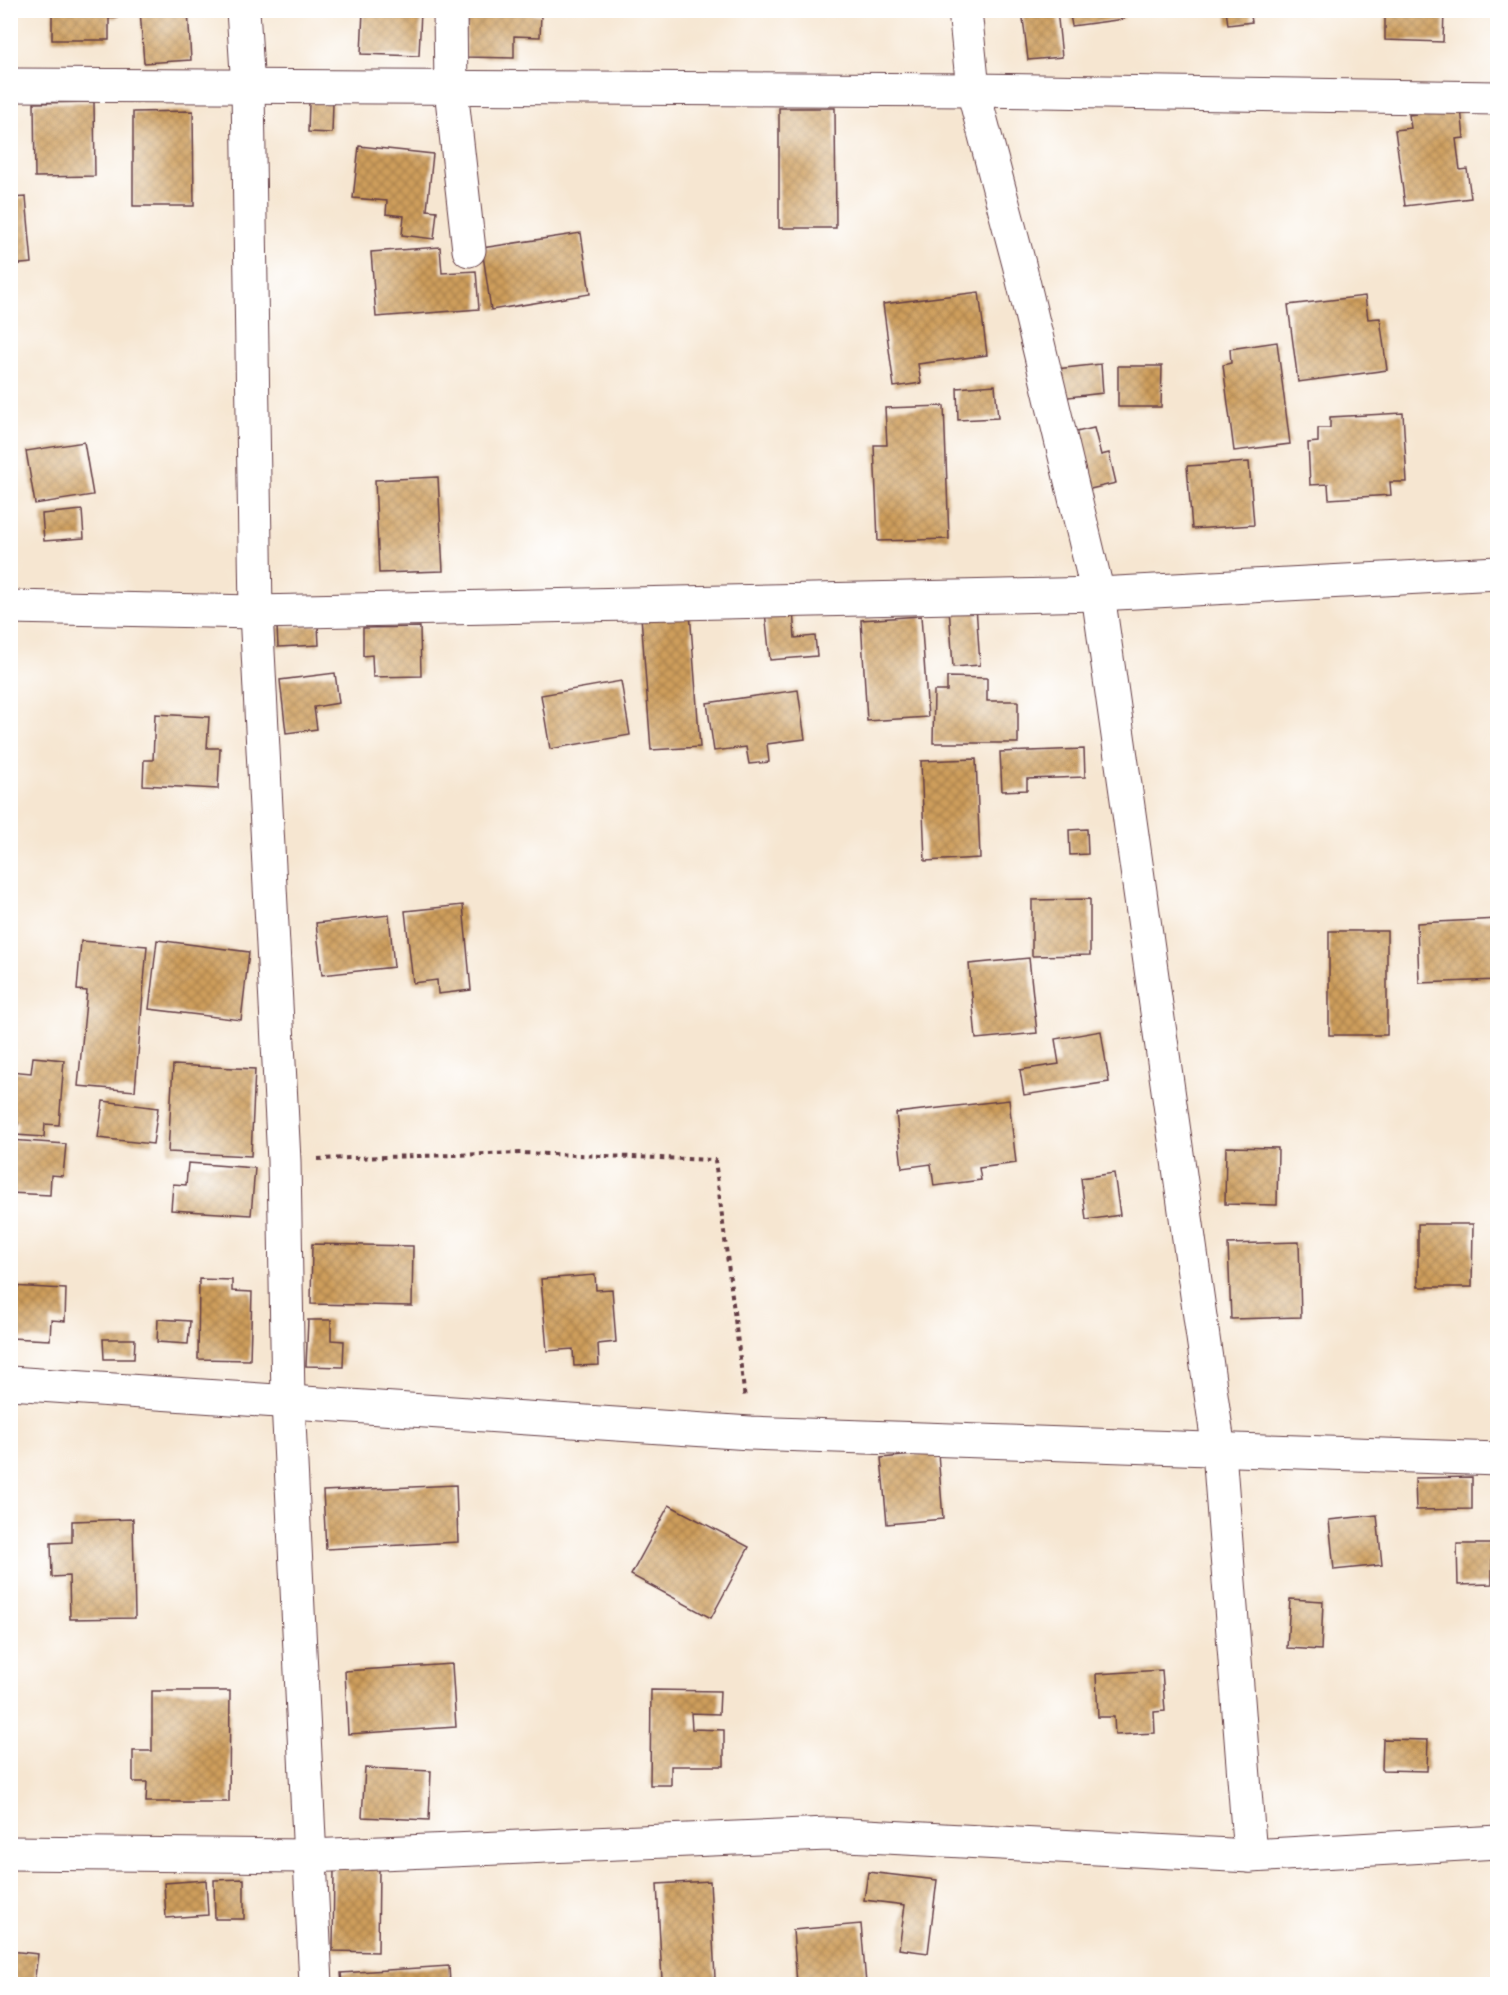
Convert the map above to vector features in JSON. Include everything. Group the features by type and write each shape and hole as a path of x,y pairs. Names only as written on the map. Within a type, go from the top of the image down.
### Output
{"street":[{"path":"243,10 248,88 256,612 284,1161 288,1401 316,1984"},
{"path":"450,10 451,89 469,250"},
{"path":"965,10 973,90 1019,264 1098,594 1219,1451 1250,1856"},
{"path":"10,85 973,90 1497,98"},
{"path":"10,607 256,612 1098,594 1497,573"},
{"path":"10,1383 750,1432 1219,1451 1497,1459"},
{"path":"10,1853 309,1856 828,1834 1250,1856 1497,1842"}],"path":[{"path":"284,1161 521,1153 715,1160 750,1432"}],"building":[{"path":"52,10 117,10 117,18 109,18 109,40 52,40"},
{"path":"140,10 188,10 191,60 144,63"},
{"path":"363,10 421,10 419,56 361,54"},
{"path":"467,10 516,10 516,14 541,14 540,37 514,36 514,58 466,57"},
{"path":"1022,10 1057,10 1062,57 1028,60"},
{"path":"1069,10 1122,10 1124,19 1072,26"},
{"path":"1226,10 1250,10 1252,22 1228,25"},
{"path":"1385,10 1444,10 1443,42 1385,40"},
{"path":"94,102 95,176 35,177 34,103"},
{"path":"309,102 333,103 332,133 308,132"},
{"path":"779,108 835,108 836,228 779,228"},
{"path":"1461,108 1464,138 1456,139 1460,170 1467,169 1471,198 1405,206 1395,130 1411,128 1409,115"},
{"path":"193,111 194,206 133,206 133,112"},
{"path":"359,146 433,154 427,210 437,211 434,239 402,235 404,216 386,214 387,201 353,198"},
{"path":"26,197 32,263 10,265 10,198"},
{"path":"581,233 590,294 491,310 482,248"},
{"path":"440,247 442,273 476,271 479,309 376,317 371,252"},
{"path":"979,292 987,355 918,364 921,383 894,387 883,304"},
{"path":"1365,296 1368,319 1380,318 1387,370 1298,382 1288,305"},
{"path":"1277,342 1290,444 1234,451 1223,365 1231,363 1230,349"},
{"path":"1101,364 1103,393 1060,398 1056,369"},
{"path":"1118,366 1162,366 1161,407 1118,407"},
{"path":"995,385 998,418 958,420 957,388"},
{"path":"944,406 949,539 878,541 874,445 887,445 885,408"},
{"path":"1403,413 1407,482 1390,482 1391,495 1329,499 1328,484 1310,485 1308,443 1318,442 1318,428 1330,428 1330,417"},
{"path":"1094,428 1101,455 1109,453 1116,483 1086,490 1072,433"},
{"path":"84,442 93,495 35,504 26,451"},
{"path":"1249,462 1254,525 1192,529 1187,466"},
{"path":"438,477 443,571 379,573 375,480"},
{"path":"82,510 84,538 44,541 42,514"},
{"path":"976,606 980,665 953,667 949,607"},
{"path":"793,610 795,638 815,636 817,656 770,660 765,612"},
{"path":"690,612 700,747 651,750 641,616"},
{"path":"921,616 928,717 867,721 861,620"},
{"path":"318,625 319,645 278,647 277,627"},
{"path":"420,627 421,676 373,677 372,655 363,656 363,628"},
{"path":"335,673 339,703 314,707 317,729 286,733 280,680"},
{"path":"947,677 987,678 987,701 1018,701 1018,743 933,743 934,691 947,691"},
{"path":"621,681 630,735 550,749 541,695"},
{"path":"798,690 805,739 767,744 769,762 749,764 746,747 714,751 707,703"},
{"path":"155,714 209,717 207,748 220,748 218,789 143,785 144,760 153,760"},
{"path":"1084,749 1085,777 1027,779 1027,790 1002,791 1000,752"},
{"path":"976,759 980,858 925,861 921,761"},
{"path":"1087,829 1088,854 1070,855 1069,830"},
{"path":"1090,899 1090,955 1032,956 1032,900"},
{"path":"463,905 471,990 438,994 437,980 413,983 405,911"},
{"path":"389,915 394,967 322,975 316,923"},
{"path":"1498,919 1498,980 1419,983 1417,923"},
{"path":"1329,931 1387,931 1387,1035 1329,1035"},
{"path":"157,940 249,952 241,1020 149,1009"},
{"path":"81,941 147,946 135,1091 78,1086 87,991 77,990"},
{"path":"1029,958 1037,1033 976,1039 969,964"},
{"path":"1101,1031 1109,1082 1024,1095 1020,1070 1059,1064 1055,1039"},
{"path":"33,1057 64,1060 59,1125 45,1124 44,1137 16,1135 18,1123 10,1122 10,1071 31,1073"},
{"path":"173,1065 255,1069 251,1156 168,1152"},
{"path":"1009,1100 1016,1163 979,1168 981,1180 934,1186 931,1164 902,1168 896,1113"},
{"path":"103,1101 158,1108 153,1144 98,1138"},
{"path":"10,1140 66,1144 63,1176 51,1175 50,1195 10,1193"},
{"path":"1226,1147 1278,1148 1277,1205 1225,1204"},
{"path":"188,1163 255,1168 251,1215 171,1210 173,1184 186,1185"},
{"path":"1114,1173 1120,1215 1086,1220 1081,1178"},
{"path":"1418,1224 1473,1224 1472,1287 1418,1287"},
{"path":"1299,1242 1301,1317 1231,1319 1228,1244"},
{"path":"312,1244 413,1246 412,1306 311,1304"},
{"path":"595,1275 596,1290 612,1289 616,1342 598,1344 599,1365 574,1366 573,1349 547,1351 541,1279"},
{"path":"199,1279 232,1280 232,1291 252,1292 250,1360 198,1359"},
{"path":"10,1286 66,1289 65,1321 51,1320 50,1340 10,1338"},
{"path":"158,1319 190,1321 188,1344 157,1342"},
{"path":"308,1320 331,1320 331,1340 344,1341 343,1367 306,1366"},
{"path":"103,1339 135,1339 134,1359 104,1359"},
{"path":"938,1453 943,1519 887,1524 881,1458"},
{"path":"1472,1477 1472,1509 1416,1510 1415,1478"},
{"path":"456,1485 458,1542 326,1549 323,1491"},
{"path":"669,1505 749,1547 711,1618 631,1575"},
{"path":"1377,1515 1382,1565 1334,1570 1329,1520"},
{"path":"133,1519 135,1618 70,1619 69,1576 52,1577 51,1543 72,1542 72,1521"},
{"path":"1457,1544 1492,1544 1492,1584 1458,1585"},
{"path":"1290,1599 1323,1601 1321,1650 1287,1648"},
{"path":"452,1664 456,1727 348,1734 345,1671"},
{"path":"1162,1670 1165,1711 1154,1712 1155,1733 1115,1735 1114,1717 1098,1717 1096,1674"},
{"path":"651,1690 720,1691 719,1714 691,1713 692,1729 724,1730 724,1766 671,1766 671,1785 650,1785"},
{"path":"152,1691 230,1691 229,1802 146,1802 147,1782 133,1782 133,1751 152,1751"},
{"path":"1383,1739 1428,1740 1427,1771 1382,1770"},
{"path":"365,1768 431,1771 429,1820 362,1817"},
{"path":"334,1868 379,1868 378,1952 333,1951"},
{"path":"868,1872 937,1880 928,1953 899,1949 905,1905 864,1900"},
{"path":"244,1879 244,1919 215,1919 214,1880"},
{"path":"206,1880 208,1915 166,1918 164,1883"},
{"path":"710,1881 715,1978 662,1980 657,1884"},
{"path":"861,1924 866,1984 797,1984 793,1930"},
{"path":"10,1951 38,1954 34,1984 10,1984"},
{"path":"449,1966 450,1984 342,1984 341,1973"}]}
